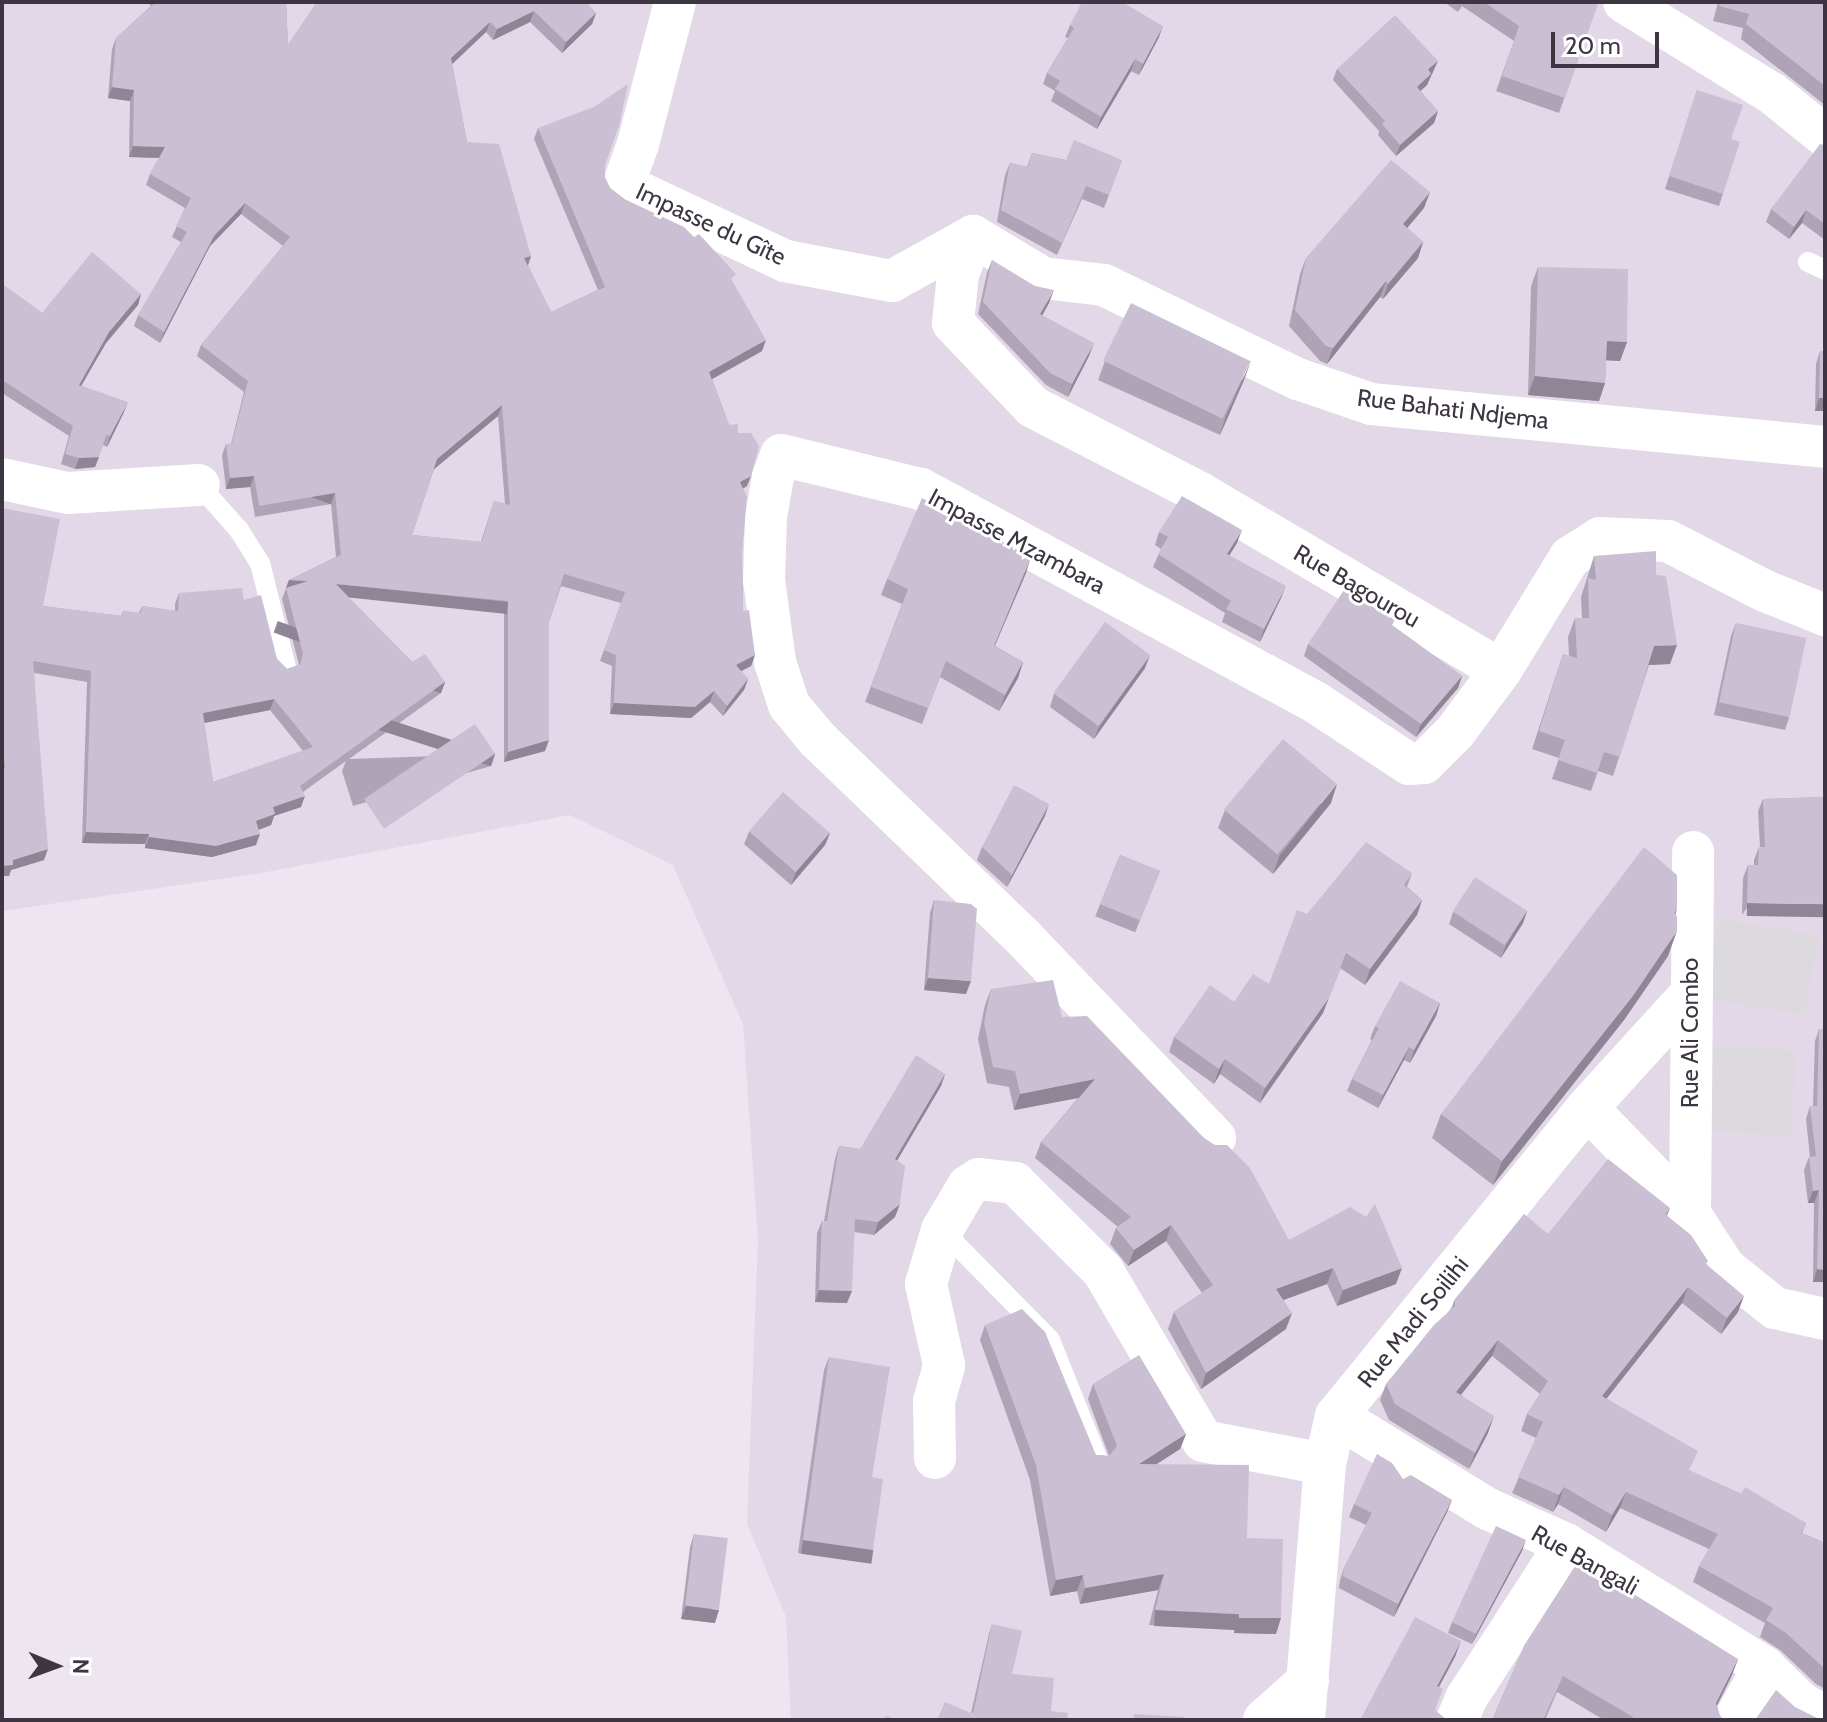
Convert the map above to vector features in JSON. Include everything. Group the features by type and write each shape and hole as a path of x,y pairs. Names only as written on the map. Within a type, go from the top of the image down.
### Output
{"street":[{"name":"Impasse du Gîte","path":"675,2 638,144 624,183 628,187 785,261 892,281 973,236"},
{"path":"1624,2 1773,94 1825,136"},
{"name":"Rue Bahati Ndjema","path":"973,236 1043,278 1104,285 1298,379 1371,404 1825,447"},
{"name":"Rue Bagourou","path":"973,236 958,274 953,323 1033,407 1200,493 1501,670"},
{"name":"Impasse Mzambara","path":"1215,1138 1025,939 818,740 789,705 775,662 764,580 766,517 773,477 781,455 921,489 1318,704 1409,764 1424,763 1455,732 1501,670"},
{"path":"2,479 68,493 199,485"},
{"path":"1501,670 1570,557 1600,538 1668,541 1765,591 1825,615"},
{"name":"Rue Ali Combo","path":"1690,1214 1689,996 1693,852"},
{"name":"Rue Madi Soilihi","path":"1306,1700 1325,1464 1336,1416 1587,1108 1689,996"},
{"path":"1587,1108 1690,1214 1725,1268 1775,1308 1825,1319"},
{"path":"935,1458 934,1401 944,1365 926,1284 942,1230 968,1186 979,1179 1015,1183 1103,1271 1203,1441 1325,1464"},
{"name":"Rue Bangali","path":"1336,1416 1488,1509 1566,1544 1764,1667 1801,1703 1825,1717"},
{"path":"1457,1720 1467,1697 1566,1544"},
{"path":"1734,1720 1764,1667"},
{"path":"1264,1720 1306,1700"}],"lane":[{"path":"199,485 239,530 260,563 286,667"},
{"path":"942,1230 1050,1340 1098,1460"}],"shaded area":[{"path":"2,2 1825,2 1825,1720 791,1720 786,1617 747,1524 758,1240 743,1024 673,865 570,815 261,873 2,911"},
{"path":"1718,919 1818,935 1805,1015 1705,999"},
{"path":"1708,1046 1796,1051 1791,1135 1704,1131"}],"building":[{"path":"156,2 286,2 288,45 317,2 586,2 596,13 566,42 534,11 497,29 490,22 451,58 467,142 499,144 531,256 524,258 551,312 605,287 538,128 594,107 628,84 619,126 605,165 605,178 610,188 622,198 684,227 694,237 699,234 736,274 731,279 766,340 709,372 729,425 738,424 738,433 751,433 759,446 751,476 740,482 747,497 742,554 743,611 749,610 755,655 736,665 748,679 727,706 714,691 695,707 614,703 616,655 604,650 625,592 564,574 549,622 549,740 508,752 508,601 336,584 412,662 425,654 445,682 300,786 305,796 273,807 275,814 256,821 260,834 216,846 149,837 149,834 86,832 91,671 33,661 48,849 13,860 13,865 2,866 2,768 5,768 2,736 2,508 60,519 43,606 122,616 123,611 141,613 142,606 178,611 179,593 242,588 244,600 261,595 277,659 287,669 300,665 303,654 286,588 308,581 289,580 341,555 335,493 259,506 254,476 230,478 226,444 232,443 248,381 201,345 290,237 245,203 214,236 164,332 138,315 187,232 176,226 191,198 150,174 165,147 133,146 134,90 112,87 116,38","holes":["502,405 510,505 494,501 482,542 412,535 437,459","274,699 313,747 213,782 203,713"]},
{"path":"1082,2 1122,2 1163,26 1143,64 1135,59 1101,117 1055,89 1060,81 1047,73 1074,28 1070,25"},
{"path":"1484,2 1598,3 1565,98 1502,76 1519,26"},
{"path":"1720,2 1825,2 1825,86 1746,24 1749,14 1719,6"},
{"path":"1395,15 1438,61 1428,69 1431,74 1417,87 1438,111 1400,145 1382,124 1385,121 1337,69"},
{"path":"1697,90 1743,105 1731,139 1740,142 1723,194 1669,176"},
{"path":"1074,140 1122,160 1109,195 1086,186 1062,243 1001,210 1010,163 1028,167 1032,153 1066,160"},
{"path":"1820,144 1825,145 1825,224 1806,210 1794,227 1771,209"},
{"path":"1391,160 1430,192 1403,224 1423,242 1388,284 1386,281 1333,348 1326,346 1295,310 1306,258"},
{"path":"92,252 141,294 109,332 79,385 128,402 110,436 106,435 99,457 79,458 65,454 73,426 2,380 2,284 42,313"},
{"path":"992,260 1035,286 1054,290 1040,314 1094,343 1072,384 1050,373 983,302"},
{"path":"1538,267 1628,269 1627,342 1607,341 1605,383 1535,376"},
{"path":"1131,303 1251,361 1222,419 1103,361"},
{"path":"1820,351 1825,351 1825,398 1819,398"},
{"path":"1182,496 1242,530 1227,554 1286,586 1264,629 1226,609 1231,601 1158,554 1168,537 1159,532"},
{"path":"922,498 1031,557 994,646 1023,662 1005,695 946,661 928,708 871,687 908,589 887,579"},
{"path":"1656,551 1656,575 1666,576 1677,645 1654,646 1620,757 1604,752 1597,773 1558,760 1565,740 1539,731 1563,654 1577,658 1575,618 1589,618 1588,578 1596,580 1594,556"},
{"path":"1344,590 1395,620 1392,625 1462,676 1421,724 1308,644"},
{"path":"1105,622 1150,655 1099,726 1053,693"},
{"path":"1736,623 1806,638 1790,717 1719,702"},
{"path":"475,724 495,754 384,829 364,799"},
{"path":"1283,739 1337,784 1277,854 1224,809"},
{"path":"1014,785 1049,804 1012,875 982,847"},
{"path":"783,792 830,833 796,872 749,831"},
{"path":"1825,797 1825,904 1747,903 1748,865 1758,865 1759,847 1765,847 1763,799"},
{"path":"1366,842 1412,873 1404,885 1422,900 1370,969 1346,953 1329,998 1265,1088 1225,1059 1219,1069 1174,1037 1210,985 1234,1002 1253,974 1269,984 1297,910 1307,914"},
{"path":"1644,847 1677,875 1677,908 1674,913 1677,916 1677,931 1633,996 1502,1161 1441,1114"},
{"path":"1120,855 1160,871 1140,920 1100,904"},
{"path":"1475,877 1527,911 1505,945 1453,911"},
{"path":"934,900 971,904 977,909 971,981 928,978"},
{"path":"1053,980 1062,1017 1087,1016 1204,1138 1215,1145 1227,1145 1250,1168 1289,1240 1350,1207 1366,1217 1375,1204 1402,1268 1343,1290 1333,1268 1276,1289 1292,1313 1206,1373 1174,1312 1213,1285 1171,1225 1134,1250 1116,1228 1131,1217 1041,1142 1095,1079 1020,1094 1015,1071 993,1067 984,1023 991,989"},
{"path":"1400,981 1440,1003 1414,1050 1409,1047 1383,1095 1352,1079 1379,1028 1375,1026"},
{"path":"1819,1029 1825,1029 1825,1270 1817,1269 1819,1190 1813,1191 1809,1157 1816,1156 1810,1106 1817,1106"},
{"path":"916,1055 945,1074 895,1159 905,1166 900,1204 878,1222 855,1219 852,1291 819,1290 822,1221 827,1221 839,1146 860,1149"},
{"path":"1608,1159 1670,1208 1665,1214 1691,1235 1708,1261 1706,1264 1744,1296 1727,1318 1688,1287 1602,1396 1698,1451 1689,1470 1741,1494 1745,1487 1806,1523 1801,1533 1825,1543 1825,1669 1786,1633 1766,1620 1773,1608 1699,1566 1718,1534 1626,1492 1612,1515 1564,1487 1559,1495 1518,1477 1543,1422 1527,1414 1548,1381 1498,1340 1456,1392 1494,1416 1475,1453 1395,1404 1386,1384 1434,1325 1455,1306 1455,1299 1524,1214 1548,1234"},
{"path":"1022,1309 1045,1332 1096,1455 1109,1456 1117,1446 1093,1384 1139,1355 1186,1434 1139,1464 1249,1465 1247,1538 1283,1539 1281,1618 1239,1618 1239,1614 1155,1610 1164,1574 1085,1588 1083,1575 1056,1580 1036,1465 985,1325"},
{"path":"829,1357 890,1367 872,1477 883,1479 873,1550 803,1540"},
{"path":"1377,1454 1392,1463 1403,1479 1411,1475 1452,1500 1398,1604 1343,1576 1344,1568 1372,1513 1354,1504"},
{"path":"1496,1526 1526,1540 1476,1634 1452,1622"},
{"path":"694,1534 728,1538 719,1610 685,1605"},
{"path":"1579,1560 1738,1659 1716,1703 1724,1720 1632,1720 1633,1717 1563,1676 1543,1720 1492,1720 1525,1644"},
{"path":"1415,1617 1461,1641 1437,1686 1443,1689 1435,1710 1447,1720 1360,1720"},
{"path":"992,1624 1022,1631 1012,1674 1054,1678 1051,1711 1068,1713 1067,1720 937,1720 945,1702 973,1714"},
{"path":"1776,1690 1795,1707 1821,1720 1755,1720"},
{"path":"1134,1714 1185,1717 1185,1720 1134,1720"}]}
